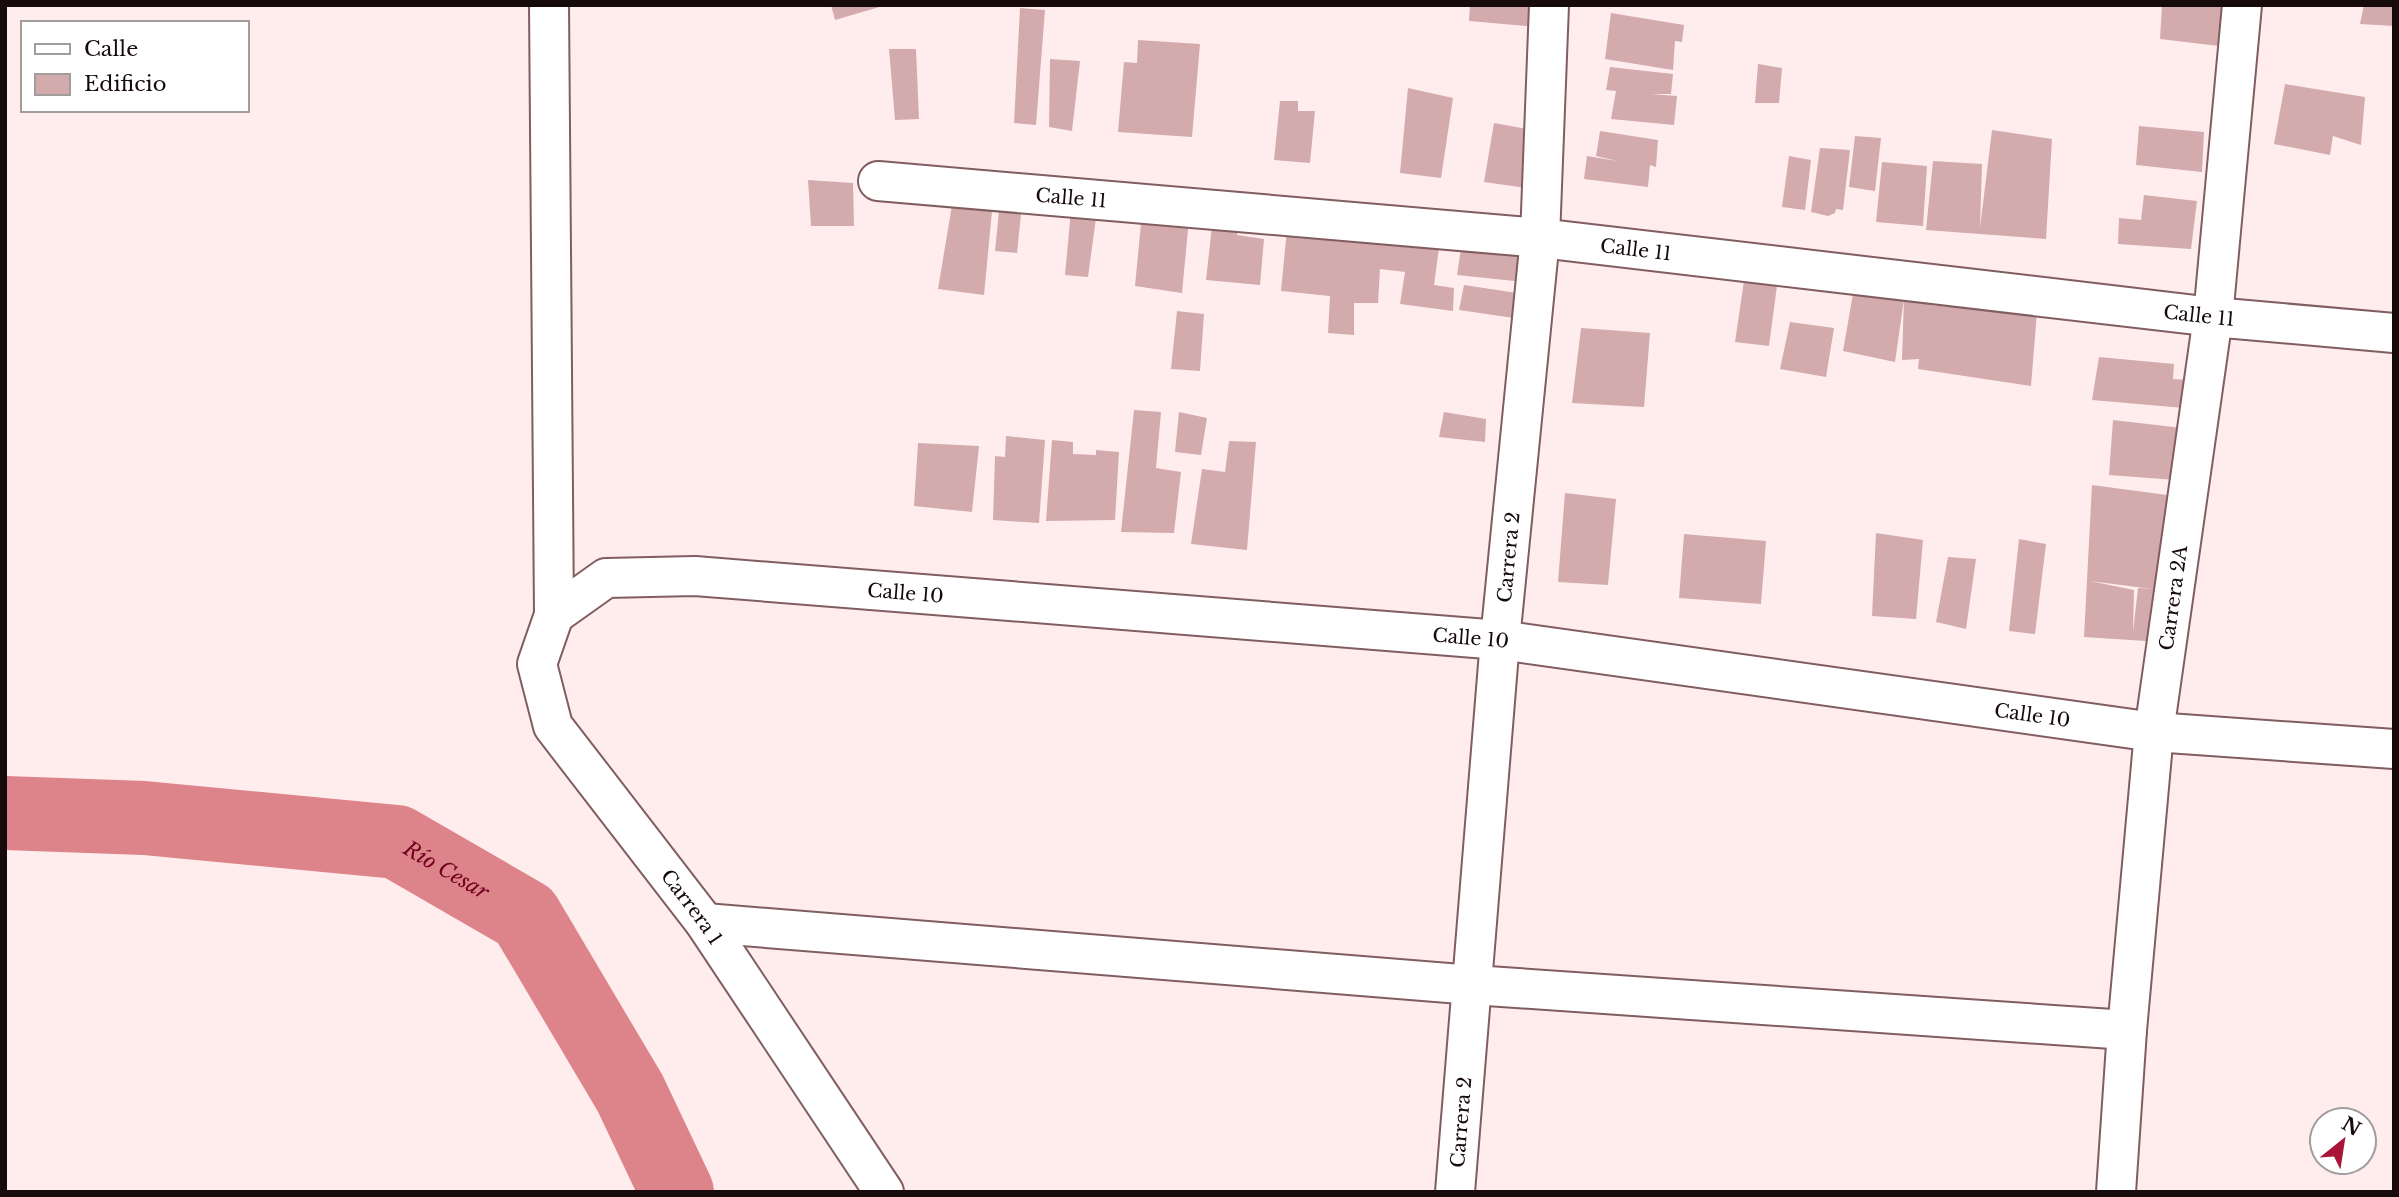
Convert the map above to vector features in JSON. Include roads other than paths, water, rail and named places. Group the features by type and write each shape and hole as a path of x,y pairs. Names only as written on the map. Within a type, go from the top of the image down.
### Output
{"street":[{"name":"Carrera 1","path":"549,5 554,615 537,664 553,726 705,923 884,1192"},
{"name":"Carrera 2","path":"1455,1192 1500,639 1540,238 1549,5"},
{"name":"Carrera 2A","path":"2116,1192 2127,1030 2154,732 2213,317 2242,5"},
{"name":"Calle 11","path":"878,181 1540,238 2213,317 2394,333"},
{"name":"Calle 10","path":"554,615 606,578 695,576 1500,639 2154,732 2394,748"},
{"path":"705,923 1473,985 2127,1030"}],"waterway":[{"name":"Río Cesar","path":"5,813 144,818 397,842 525,916 630,1093 677,1192"}]}
